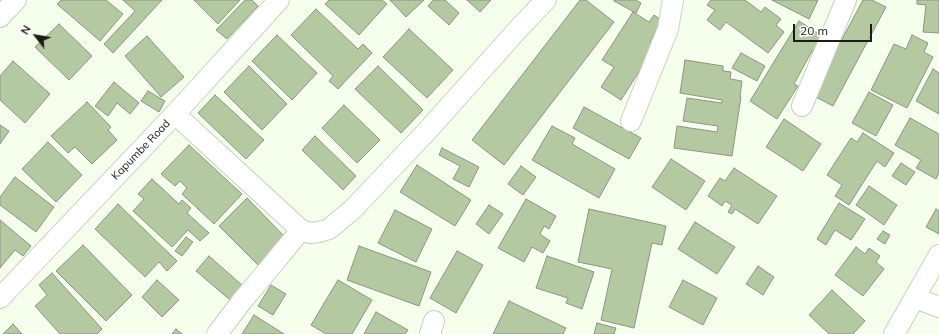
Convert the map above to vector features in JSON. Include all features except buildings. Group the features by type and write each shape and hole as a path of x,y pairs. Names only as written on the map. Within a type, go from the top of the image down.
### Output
{"street":[{"path":"0,17 16,0"},
{"name":"Kapumbe Road","path":"0,298 175,114 279,0"},
{"path":"175,114 302,230 310,233 329,229 352,210 428,130 546,0"},
{"path":"631,121 668,29 673,0"},
{"path":"802,106 846,0"},
{"path":"217,334 242,301 302,230"},
{"path":"894,334 939,254"},
{"path":"915,298 939,307"}]}
